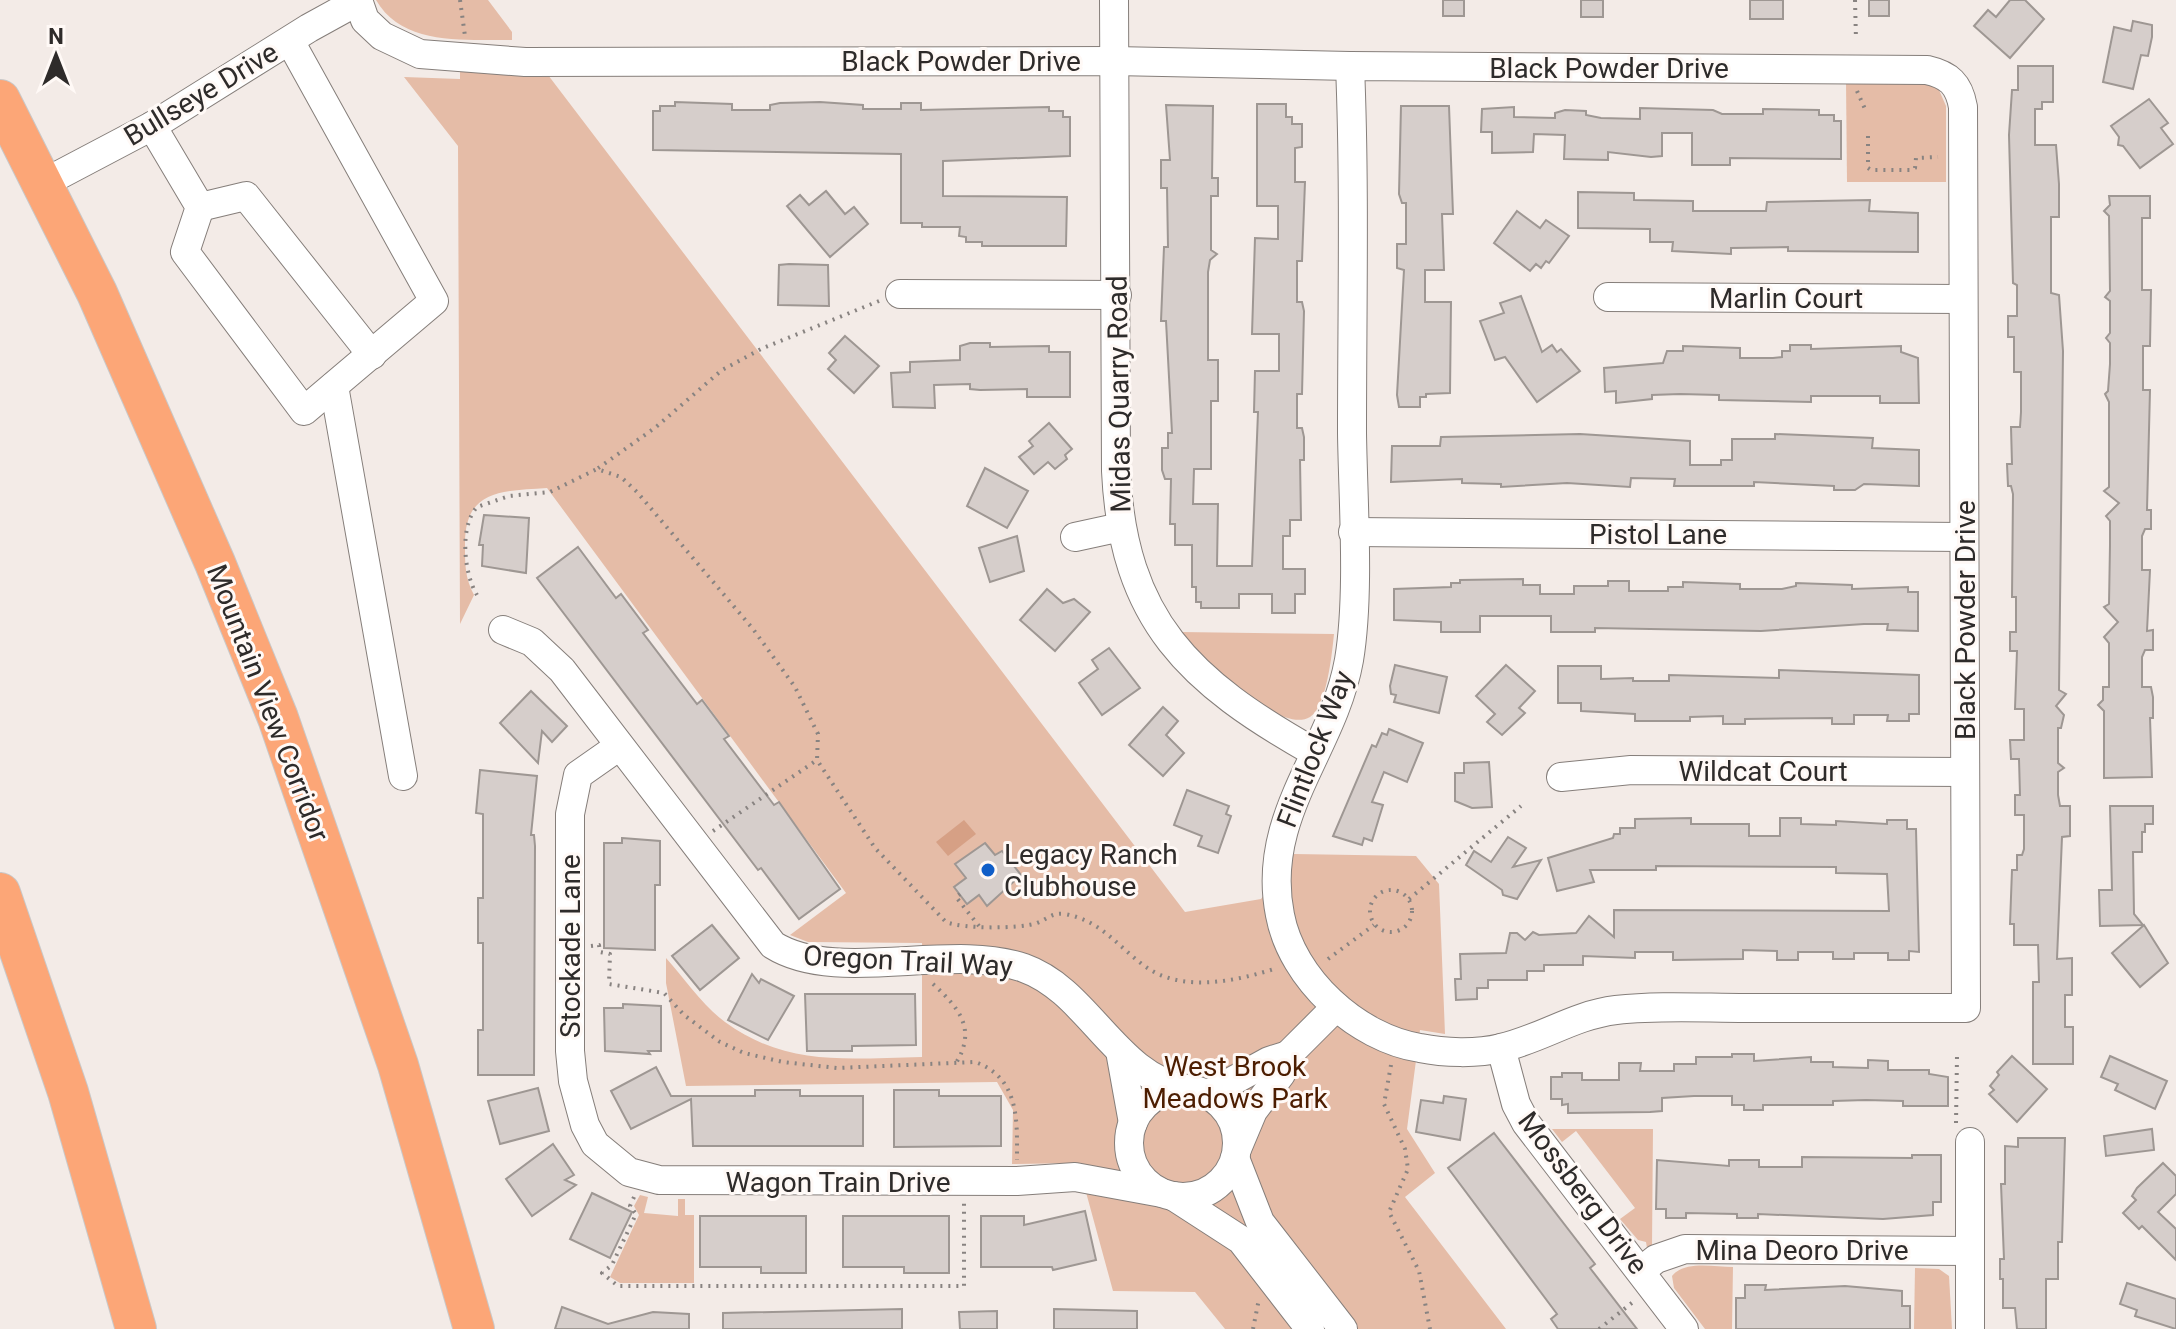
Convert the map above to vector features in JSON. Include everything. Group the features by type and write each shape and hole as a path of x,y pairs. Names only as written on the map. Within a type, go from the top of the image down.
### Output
{"highway":[{"name":"Mountain View Corridor","path":"0,100 97,293 215,563 278,718 398,1065 474,1329"},
{"path":"0,893 68,1092 136,1329"}],"street":[{"name":"Midas Quarry Road","path":"1114,0 1116,471 1121,527 1139,588 1179,652 1220,694 1314,752"},
{"name":"Black Powder Drive","path":"358,1 365,20 382,36 420,54 440,58 525,62 1114,61 1927,70 1943,73 1955,83 1963,107 1966,1008"},
{"name":"Bullseye Drive","path":"42,184 152,126 358,1"},
{"path":"152,126 200,207 185,252 304,411 434,301 290,41"},
{"name":"Flintlock Way","path":"1350,66 1353,532 1349,659 1336,710 1289,808 1281,840 1277,871 1280,917 1298,959 1336,1007 1384,1037 1415,1048 1443,1051 1501,1048 1579,1016 1642,1007 1966,1008"},
{"path":"200,207 246,196 372,355"},
{"path":"900,294 1117,295"},
{"name":"Marlin Court","path":"1608,297 1963,299"},
{"path":"334,386 403,776"},
{"path":"1075,537 1121,527"},
{"name":"Pistol Lane","path":"1353,532 1964,537"},
{"name":"Oregon Trail Way","path":"503,630 532,642 562,670 763,935 785,952 812,960 979,960 1022,967 1060,985 1120,1051 1162,1080 1197,1092"},
{"name":"Stockade Lane","path":"607,1158 585,1125 573,1081 570,1051 570,814 578,775 618,747"},
{"name":"Wildcat Court","path":"1561,777 1631,770 1965,772"},
{"path":"1167,1195 1189,1197 1218,1185 1236,1154 1253,1111 1281,1074 1288,1055 1336,1007"},
{"name":"Mossberg Drive","path":"1501,1048 1516,1104 1526,1123 1684,1329"},
{"path":"1120,1051 1138,1173 1167,1195 1241,1240 1310,1329"},
{"path":"1131,1134 1154,1097 1197,1092 1288,1055"},
{"path":"1197,1092 1231,1118 1236,1154 1260,1222 1343,1329"},
{"name":"Wagon Train Drive","path":"1075,1177 1131,1134"},
{"path":"1963,1136 1970,1251 1970,1329"},
{"name":"Wagon Train Drive","path":"607,1158 643,1177 690,1182 1004,1181 1075,1177 1167,1195"},
{"name":"Mina Deoro Drive","path":"1647,1279 1672,1252 1694,1248 1970,1251"}],"path":[{"path":"1855,0 1856,40"},
{"path":"1856,89 1865,109"},
{"path":"1868,136 1868,168 1871,170 1911,170 1915,168 1916,158 1938,157"},
{"path":"477,595 467,575 468,524 477,507 509,496 550,492 597,469 656,427 722,370 763,348 900,294"},
{"path":"597,469 621,477 637,492 753,629 809,710 818,734 817,760 875,848 946,922 960,928 1035,924 1051,915 1069,915 1092,922 1109,933 1146,967 1167,979 1191,983 1253,976 1277,968"},
{"path":"707,835 817,760"},
{"path":"1409,899 1521,806"},
{"path":"1399,892 1409,899 1412,912 1403,929 1391,933 1374,925 1370,907 1380,893 1399,892"},
{"path":"960,894 956,897 979,926"},
{"path":"1328,959 1374,925"},
{"path":"584,946 599,945 600,952 610,954 609,984 664,993 684,1015 720,1042 744,1053 820,1067 956,1063 985,1066 1004,1081 1017,1109 1017,1167"},
{"path":"925,976 953,1004 965,1022 967,1042 956,1063"},
{"path":"1957,1056 1963,1136"},
{"path":"1391,1065 1384,1104 1405,1149 1408,1169 1389,1212 1419,1271 1430,1329"},
{"path":"636,1191 630,1206 636,1214 612,1265 602,1273 618,1286 964,1286 964,1197"},
{"path":"1599,1329 1647,1279"}],"green space":[{"path":"376,0 488,0 512,32 512,40 456,39 419,33 402,26"},
{"name":"West Brook Meadows Park","path":"460,70 545,71 1185,912 1261,899 1294,854 1416,856 1439,884 1445,1034 1420,1030 1407,1129 1435,1173 1405,1197 1506,1329 1225,1329 1195,1292 1113,1291 1078,1163 1012,1164 1013,1110 997,1082 686,1086 666,983 666,958 717,1016 749,1037 772,1047 820,1057 922,1057 922,943 808,942 790,935 846,893 547,488 514,490 488,497 471,514 466,528 465,559 467,577 474,595 460,624 458,146 404,77 460,79"},
{"path":"1846,81 1925,82 1939,90 1946,106 1946,182 1847,182"},
{"path":"1181,632 1334,634 1321,702 1310,717 1296,720 1279,715 1222,674"},
{"path":"1552,1129 1653,1129 1652,1246 1647,1248 1646,1242 1638,1240 1620,1219 1635,1208 1576,1131 1562,1142"},
{"path":"640,1195 648,1197 644,1213 678,1216 678,1199 685,1199 685,1215 694,1215 694,1283 620,1283 610,1277 639,1215 634,1206"},
{"path":"1692,1266 1733,1267 1732,1329 1705,1329 1674,1288 1672,1276"},
{"path":"1915,1268 1939,1269 1949,1276 1952,1329 1914,1329"}],"shaded area":[{"path":"964,820 976,834 948,856 936,842"}],"building":[{"path":"1443,0 1464,0 1464,16 1443,16"},
{"path":"1581,0 1603,0 1603,17 1581,17"},
{"path":"1750,0 1783,0 1783,19 1750,19"},
{"path":"1869,0 1889,0 1889,16 1869,16"},
{"path":"2010,0 2025,0 2044,19 2010,58 1974,26 1988,10 1996,17"},
{"path":"2133,21 2152,25 2152,37 2148,56 2141,55 2133,89 2103,82 2114,27 2131,31"},
{"path":"2018,66 2053,66 2053,102 2042,102 2042,109 2035,109 2035,145 2056,145 2059,184 2059,217 2051,217 2051,293 2059,295 2063,351 2059,690 2066,694 2056,706 2064,715 2061,728 2058,728 2058,763 2064,768 2058,772 2058,795 2060,806 2070,806 2070,836 2062,837 2057,959 2072,958 2072,995 2065,995 2065,1027 2073,1027 2073,1064 2033,1064 2033,982 2039,982 2038,945 2014,945 2014,924 2010,924 2012,870 2017,870 2017,855 2022,855 2024,849 2024,815 2015,815 2015,795 2020,795 2019,759 2011,759 2010,740 2024,740 2024,709 2015,709 2017,651 2010,651 2010,632 2016,632 2016,597 2012,597 2013,494 2011,486 2008,486 2007,464 2012,464 2011,427 2020,427 2021,412 2021,372 2014,372 2014,337 2008,337 2008,316 2017,316 2017,285 2013,283 2009,135 2012,90 2018,90"},
{"path":"2149,99 2168,123 2161,128 2173,144 2140,168 2123,146 2118,145 2119,137 2111,126"},
{"path":"675,102 732,104 732,110 770,110 770,105 780,103 820,102 863,105 863,109 901,109 901,103 921,103 921,110 1049,107 1049,111 1063,111 1063,117 1070,117 1070,156 943,161 943,196 1067,197 1066,246 982,246 982,242 966,242 966,237 959,236 960,227 922,227 922,223 901,223 901,154 653,150 653,111 660,111 660,106 675,106"},
{"path":"1257,104 1286,104 1286,117 1292,117 1292,124 1302,124 1302,147 1295,148 1295,182 1305,182 1302,261 1297,261 1297,302 1302,302 1304,311 1302,394 1297,394 1297,428 1302,428 1304,437 1304,460 1300,460 1301,520 1290,520 1290,536 1283,536 1283,569 1305,569 1305,594 1295,594 1295,613 1272,613 1272,594 1239,594 1239,608 1201,608 1201,602 1196,602 1196,587 1192,587 1192,545 1175,545 1175,524 1170,524 1171,479 1165,479 1162,470 1162,448 1168,448 1168,433 1172,433 1166,321 1161,321 1164,247 1168,247 1167,188 1161,188 1161,160 1170,160 1166,105 1213,106 1212,178 1218,178 1218,196 1211,196 1211,250 1217,254 1210,260 1208,272 1208,360 1218,360 1218,401 1211,401 1211,469 1194,469 1193,504 1218,504 1217,566 1252,566 1258,412 1254,412 1255,371 1279,371 1279,334 1252,334 1255,238 1278,239 1278,206 1257,206"},
{"path":"1401,106 1449,106 1453,214 1442,214 1444,270 1425,270 1425,302 1451,302 1450,393 1426,394 1426,397 1420,397 1420,407 1399,407 1397,395 1404,270 1397,268 1397,244 1406,244 1406,203 1402,203 1399,194"},
{"path":"1514,107 1514,117 1555,118 1555,113 1565,110 1586,111 1586,115 1601,118 1640,119 1640,108 1713,110 1722,114 1763,114 1763,109 1819,110 1819,115 1834,115 1834,121 1841,121 1841,159 1730,158 1730,165 1692,165 1692,133 1662,133 1662,156 1608,152 1608,160 1564,159 1565,135 1534,134 1533,152 1492,153 1492,132 1481,132 1482,109"},
{"path":"826,191 845,214 854,207 868,224 830,257 787,206 800,195 809,205"},
{"path":"1578,192 1634,193 1634,200 1693,201 1693,211 1766,211 1767,202 1870,200 1869,211 1918,213 1918,252 1788,251 1788,247 1731,248 1731,254 1672,251 1673,242 1650,242 1650,229 1578,228"},
{"path":"2109,196 2150,196 2150,218 2142,218 2142,290 2151,290 2150,346 2143,346 2143,390 2150,390 2147,510 2151,510 2151,529 2145,529 2142,536 2142,570 2150,570 2147,631 2153,630 2153,650 2145,650 2142,657 2142,687 2151,687 2153,697 2153,718 2150,718 2152,777 2104,778 2104,711 2098,705 2103,700 2103,687 2109,687 2109,643 2104,637 2118,622 2104,607 2109,604 2110,521 2106,516 2119,503 2104,491 2109,487 2109,402 2105,394 2108,391 2110,364 2110,343 2106,338 2110,333 2110,301 2105,297 2110,291 2109,216 2104,211 2110,205"},
{"path":"1517,211 1540,228 1546,220 1569,236 1549,263 1546,261 1541,268 1536,264 1530,271 1494,243"},
{"path":"779,265 828,265 829,306 778,305"},
{"path":"1521,296 1542,352 1552,345 1557,352 1561,349 1580,371 1537,402 1505,357 1495,360 1480,321 1504,313 1500,303"},
{"path":"845,336 879,366 854,393 828,369 836,360 829,353"},
{"path":"990,343 990,347 1049,346 1049,352 1070,352 1070,397 1027,397 1027,389 980,390 970,389 970,384 934,385 935,408 893,407 891,373 910,372 910,362 960,360 960,346"},
{"path":"1790,345 1811,345 1811,349 1901,346 1901,352 1918,358 1919,403 1880,403 1880,396 1811,396 1811,402 1719,400 1719,395 1680,394 1652,395 1652,399 1616,403 1616,391 1605,392 1604,368 1663,363 1667,351 1683,351 1683,346 1740,348 1740,358 1773,358 1782,357 1782,351 1790,351"},
{"path":"1049,423 1072,449 1065,455 1067,459 1055,469 1048,462 1034,474 1019,457 1033,446 1029,441"},
{"path":"1580,434 1690,441 1690,465 1721,465 1721,460 1732,460 1732,439 1775,439 1775,434 1873,438 1872,448 1919,450 1919,486 1864,484 1855,490 1834,490 1834,486 1754,482 1754,486 1674,486 1675,479 1631,478 1630,487 1567,483 1501,487 1501,484 1462,483 1462,479 1391,482 1392,446 1440,446 1441,437"},
{"path":"985,468 1028,491 1007,528 967,506"},
{"path":"484,515 529,518 526,573 482,566 483,545 479,545"},
{"path":"1017,536 1024,571 990,582 979,548"},
{"path":"578,547 616,598 621,594 648,630 643,633 697,704 702,700 729,736 724,739 774,805 779,802 840,889 799,919 761,868 758,870 537,578"},
{"path":"1523,579 1523,585 1540,585 1540,594 1574,594 1574,586 1608,586 1608,581 1629,581 1629,591 1668,591 1668,587 1683,587 1683,582 1740,584 1740,589 1782,589 1796,586 1796,583 1852,585 1852,589 1908,587 1908,592 1918,592 1918,631 1887,630 1888,624 1864,624 1761,631 1595,628 1595,632 1551,632 1551,616 1480,616 1480,632 1441,632 1441,622 1394,620 1394,589 1451,587 1451,583 1460,583 1460,580"},
{"path":"1047,589 1063,603 1074,599 1090,612 1055,651 1020,620"},
{"path":"1109,648 1140,688 1102,715 1079,683 1098,669 1092,660"},
{"path":"1395,665 1447,677 1439,713 1394,702 1396,695 1391,694 1390,686"},
{"path":"1506,665 1535,691 1519,708 1525,713 1502,735 1487,722 1495,714 1476,696"},
{"path":"1558,666 1601,666 1601,679 1633,678 1633,681 1669,681 1669,675 1779,678 1779,670 1919,675 1919,714 1909,714 1909,721 1887,721 1888,715 1854,715 1854,724 1832,724 1832,718 1745,719 1745,724 1723,724 1723,716 1690,717 1690,721 1635,721 1635,714 1581,711 1581,703 1558,703"},
{"path":"531,691 567,726 552,742 542,731 538,763 500,723"},
{"path":"1163,707 1178,721 1166,735 1184,753 1163,776 1129,745"},
{"path":"1389,729 1423,743 1407,782 1384,772 1372,802 1383,805 1372,841 1364,838 1362,845 1333,836 1372,745 1376,747 1382,733 1387,735"},
{"path":"1489,762 1492,807 1472,808 1455,801 1455,773 1464,773 1464,763"},
{"path":"480,770 537,776 531,835 534,835 535,846 534,1075 478,1075 478,1030 483,1030 483,943 478,943 478,898 483,898 483,814 476,813"},
{"path":"1187,790 1229,806 1226,814 1231,816 1218,853 1198,846 1202,836 1174,825"},
{"path":"2110,806 2153,806 2153,824 2145,824 2145,832 2142,832 2142,852 2133,852 2134,914 2143,925 2100,926 2099,890 2112,890"},
{"path":"1691,818 1691,824 1749,824 1749,836 1780,836 1780,818 1801,818 1801,824 1836,825 1836,821 1887,824 1887,820 1907,820 1907,829 1916,829 1919,952 1909,951 1909,960 1888,960 1888,953 1854,953 1854,959 1833,959 1833,952 1798,952 1798,960 1777,960 1777,951 1743,950 1743,959 1673,960 1673,952 1635,952 1635,958 1583,956 1583,965 1544,965 1544,971 1527,971 1527,980 1488,980 1488,988 1477,988 1477,999 1456,1000 1455,979 1461,979 1460,954 1506,953 1510,933 1517,933 1525,940 1533,932 1539,935 1576,933 1589,916 1614,937 1614,910 1889,911 1887,874 1836,873 1836,867 1656,866 1656,870 1590,870 1594,882 1557,891 1548,858 1613,838 1614,834 1620,834 1620,828 1635,828 1635,819"},
{"path":"1508,837 1526,848 1513,867 1541,860 1517,899 1503,895 1502,890 1466,865 1474,851 1491,862"},
{"path":"622,838 660,841 660,885 655,885 655,950 604,948 604,843 622,843"},
{"name":"Legacy Ranch Clubhouse","path":"985,843 995,855 1002,851 1021,875 987,906 979,895 967,904 954,887 966,878 955,864"},
{"path":"712,925 739,958 700,990 672,956"},
{"path":"2144,925 2168,963 2140,987 2112,953"},
{"path":"752,974 759,983 761,979 794,996 768,1040 728,1020"},
{"path":"805,994 915,994 916,1045 852,1046 852,1051 807,1051"},
{"path":"623,1004 661,1006 661,1051 648,1051 650,1054 605,1051 604,1008 623,1008"},
{"path":"1732,1054 1754,1054 1754,1061 1811,1057 1811,1062 1833,1062 1833,1067 1868,1068 1868,1060 1888,1061 1888,1070 1929,1070 1929,1074 1948,1077 1948,1106 1903,1106 1903,1101 1866,1100 1833,1101 1833,1105 1763,1105 1763,1110 1744,1110 1744,1105 1732,1105 1732,1096 1694,1096 1662,1098 1662,1111 1568,1113 1568,1104 1562,1105 1562,1099 1551,1099 1551,1077 1562,1077 1562,1073 1582,1073 1582,1080 1619,1080 1619,1063 1641,1063 1640,1071 1674,1071 1674,1064 1696,1064 1696,1057 1732,1057"},
{"path":"2012,1056 2047,1089 2017,1122 1989,1094 1994,1090 1990,1086 1999,1075 1997,1072"},
{"path":"2110,1056 2167,1081 2155,1109 2115,1090 2118,1084 2101,1077"},
{"path":"656,1067 671,1096 755,1096 755,1090 800,1090 800,1096 863,1096 863,1146 693,1146 691,1099 631,1129 611,1091"},
{"path":"538,1088 549,1131 500,1144 488,1101"},
{"path":"894,1090 939,1090 939,1096 1001,1096 1001,1146 894,1147"},
{"path":"1444,1096 1466,1099 1460,1140 1416,1132 1421,1100 1443,1103"},
{"path":"2152,1129 2154,1150 2106,1156 2104,1136"},
{"path":"1494,1133 1595,1264 1590,1268 1637,1329 1558,1329 1551,1319 1557,1314 1448,1168"},
{"path":"2018,1138 2065,1138 2062,1242 2058,1242 2058,1279 2046,1279 2046,1329 2017,1329 2015,1308 2003,1308 2003,1279 2000,1279 2000,1259 2004,1259 2001,1184 2005,1184 2005,1146 2018,1147"},
{"path":"553,1144 574,1175 565,1180 576,1185 532,1216 506,1179"},
{"path":"1912,1155 1941,1155 1941,1202 1933,1202 1933,1215 1883,1219 1758,1214 1758,1218 1737,1218 1737,1214 1686,1213 1686,1218 1666,1218 1666,1209 1656,1209 1657,1160 1729,1166 1729,1160 1759,1160 1759,1167 1802,1167 1802,1157 1912,1158"},
{"path":"2163,1163 2176,1176 2176,1194 2158,1212 2176,1229 2176,1260 2142,1226 2139,1229 2123,1213 2136,1200 2132,1196 2137,1188"},
{"path":"592,1193 632,1212 610,1258 570,1239"},
{"path":"1085,1211 1096,1260 1053,1270 1052,1267 981,1267 981,1216 1024,1216 1024,1225"},
{"path":"700,1216 806,1216 806,1273 761,1273 761,1267 700,1267"},
{"path":"843,1216 949,1216 949,1273 904,1273 904,1267 843,1267"},
{"path":"2127,1283 2176,1299 2176,1329 2135,1316 2137,1310 2120,1304"},
{"path":"1745,1285 1766,1285 1765,1290 1845,1286 1902,1291 1902,1306 1910,1306 1910,1329 1736,1329 1736,1298 1745,1298"},
{"path":"562,1307 608,1324 653,1312 689,1314 689,1329 555,1329"},
{"path":"902,1309 902,1329 723,1329 723,1313"},
{"path":"1054,1309 1137,1311 1137,1329 1054,1329"},
{"path":"997,1311 997,1329 960,1329 959,1312"}],"place":[{"name":"Legacy Ranch Clubhouse","path":"988,870"}]}
